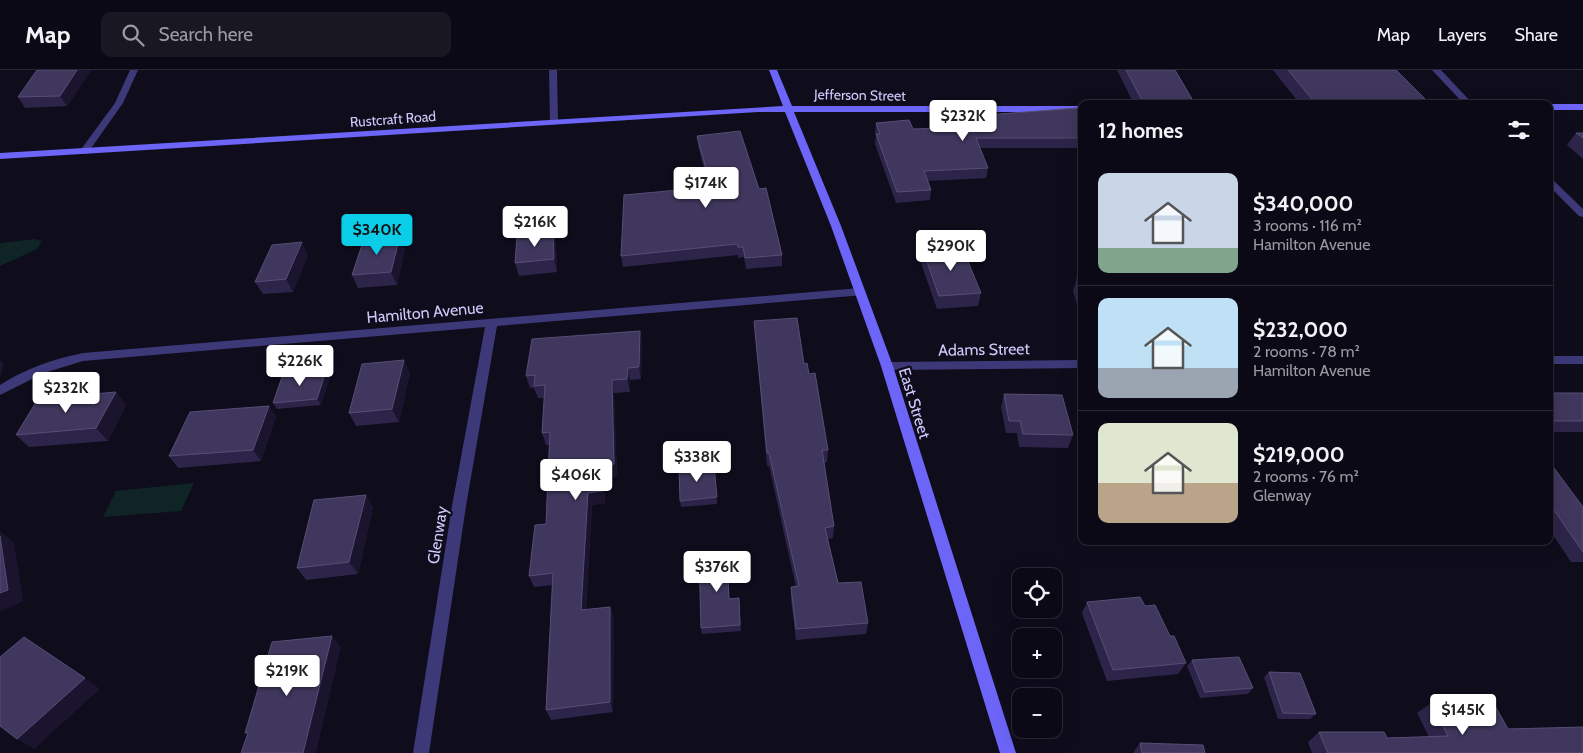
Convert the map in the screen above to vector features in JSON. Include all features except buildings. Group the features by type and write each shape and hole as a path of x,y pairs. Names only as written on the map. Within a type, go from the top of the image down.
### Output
{"main road":[{"name":"East Street","path":"773,70 824,196 887,366 1008,753"},
{"path":"1553,107 1583,107"},
{"name":"Rustcraft Road","path":"0,156 788,108"},
{"name":"Jefferson Street","path":"788,108 1078,109"}],"street":[{"path":"84,152 119,103 130,84 134,70"},
{"path":"553,70 554,122"},
{"path":"1436,70 1465,100"},
{"path":"1553,185 1583,214"},
{"name":"Hamilton Avenue","path":"0,391 21,377 56,362 83,357 860,292"},
{"name":"Glenway","path":"421,753 459,506 492,322"},
{"path":"1553,360 1583,360"},
{"name":"Adams Street","path":"887,366 1078,364"}],"green space":[{"path":"35,239 42,241 37,249 0,266 0,243"},
{"path":"194,483 181,511 103,517 116,491"}]}
